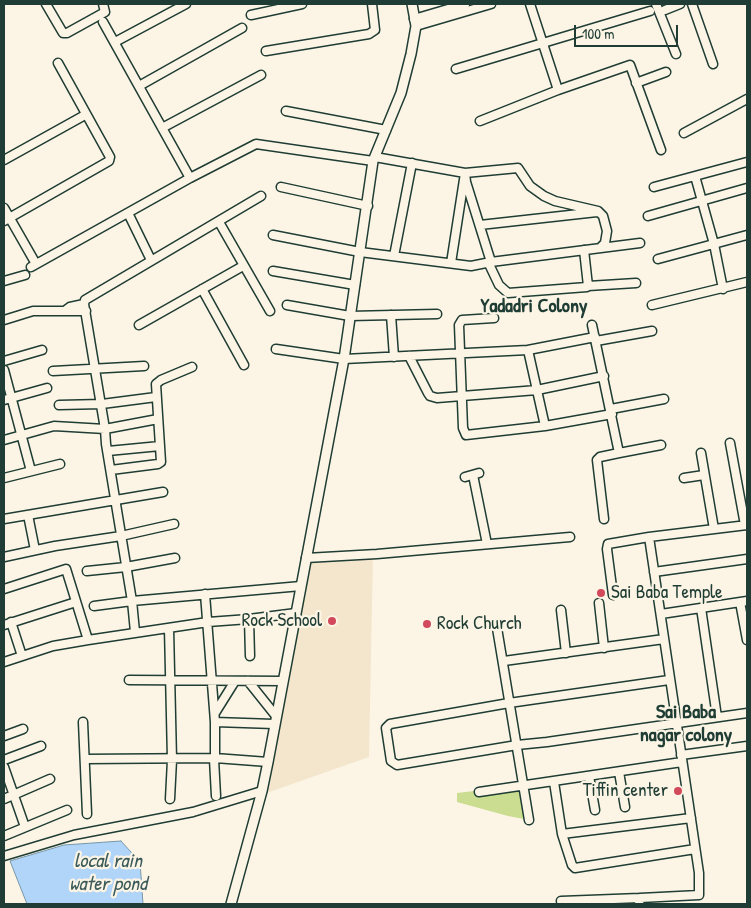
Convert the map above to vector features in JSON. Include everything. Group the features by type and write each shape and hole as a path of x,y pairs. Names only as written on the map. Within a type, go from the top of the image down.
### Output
{"street":[{"path":"46,4 63,33 67,33 105,12 103,4"},
{"path":"115,42 186,4"},
{"path":"251,15 302,4"},
{"path":"266,52 369,34 375,30 372,4"},
{"path":"231,904 262,791 268,762 344,359 374,159 401,93 411,54 415,22 412,4"},
{"path":"415,22 465,4"},
{"path":"415,22 491,4"},
{"path":"530,4 558,90"},
{"path":"656,4 676,54"},
{"path":"665,10 680,4"},
{"path":"692,4 713,64"},
{"path":"456,69 650,11"},
{"path":"104,22 190,178"},
{"path":"139,86 242,28"},
{"path":"6,219 109,161 110,158 58,63"},
{"path":"480,121 558,90 630,65 661,150"},
{"path":"636,83 666,72"},
{"path":"162,128 261,75"},
{"path":"684,133 747,99"},
{"path":"286,111 386,130"},
{"path":"4,160 85,114"},
{"path":"4,208 6,219 34,265 190,178 256,144 412,163 465,173 518,168 530,186 544,196 555,201 594,209 599,212 603,216 607,231 605,243 600,248"},
{"path":"654,187 747,162"},
{"path":"394,256 412,163"},
{"path":"465,173 490,262 499,285 508,293 636,283"},
{"path":"451,263 465,173"},
{"path":"695,176 714,244 724,289"},
{"path":"281,187 368,206"},
{"path":"648,216 747,188"},
{"path":"135,632 132,601 85,300 261,196"},
{"path":"480,226 599,212"},
{"path":"128,213 151,260"},
{"path":"219,222 270,311"},
{"path":"658,259 747,234"},
{"path":"274,235 360,252 471,266 640,243"},
{"path":"584,250 588,286"},
{"path":"139,325 243,266"},
{"path":"273,271 355,285"},
{"path":"4,281 25,275"},
{"path":"652,304 724,289 747,282"},
{"path":"202,289 244,365"},
{"path":"287,305 350,316 437,314"},
{"path":"4,320 33,311 66,310 71,312 85,308"},
{"path":"392,315 394,357"},
{"path":"494,318 462,320 460,322 464,432 468,436 545,426 664,399"},
{"path":"592,325 612,412 619,453"},
{"path":"276,348 344,359 394,357 528,350 652,331"},
{"path":"4,360 42,350"},
{"path":"528,350 545,426"},
{"path":"409,356 430,396 437,398 537,390 604,376"},
{"path":"53,372 144,366"},
{"path":"111,470 160,463 156,384 158,381 192,367"},
{"path":"4,370 8,399 31,471"},
{"path":"8,399 47,388"},
{"path":"59,405 102,404 156,397"},
{"path":"4,440 54,426 105,429 158,419"},
{"path":"613,594 608,544 746,525 730,443"},
{"path":"604,519 597,460 600,457 661,445"},
{"path":"108,452 160,446"},
{"path":"700,453 714,529"},
{"path":"4,478 60,464"},
{"path":"473,475 487,544"},
{"path":"684,478 704,475"},
{"path":"4,517 28,515 164,492"},
{"path":"28,515 35,550"},
{"path":"4,556 121,536 174,524"},
{"path":"306,558 377,554 570,537"},
{"path":"561,901 640,901 699,896 699,873 669,680 662,614 649,537"},
{"path":"87,571 126,567 176,558"},
{"path":"654,572 747,559"},
{"path":"4,589 66,569 88,640"},
{"path":"94,606 301,586"},
{"path":"205,594 215,714 216,796"},
{"path":"662,614 744,601 747,640"},
{"path":"22,656 7,623 76,602"},
{"path":"599,603 604,648"},
{"path":"701,608 717,717"},
{"path":"561,610 566,653"},
{"path":"4,662 53,646 135,632 296,613"},
{"path":"249,619 250,656"},
{"path":"169,628 172,760 170,799"},
{"path":"497,628 529,820"},
{"path":"504,661 664,639"},
{"path":"129,680 283,681"},
{"path":"669,680 508,703 387,726 392,761 396,765 517,745 747,713"},
{"path":"215,714 235,681"},
{"path":"248,681 275,720"},
{"path":"215,722 275,720"},
{"path":"83,722 87,814"},
{"path":"4,736 23,729"},
{"path":"4,760 41,746"},
{"path":"479,792 619,772 747,746"},
{"path":"85,759 172,760 215,758 268,762"},
{"path":"4,767 25,827"},
{"path":"619,772 625,808"},
{"path":"589,776 595,810"},
{"path":"4,799 50,779"},
{"path":"554,782 562,834 575,868 695,849"},
{"path":"4,856 74,835 193,812 262,791"},
{"path":"4,836 67,810"},
{"path":"562,834 691,818"}],"shaded area":[{"name":"Rock School","path":"373,555 369,757 258,796 304,560"}],"green space":[{"path":"524,785 529,820 457,802 457,793"}],"water":[{"name":"local rain water pond","path":"121,841 140,862 143,904 27,904 10,861 64,845"}],"place":[{"name":"Sai Baba Temple","path":"601,593"},
{"name":"Rock School","path":"332,621"},
{"name":"Rock Church","path":"427,624"},
{"name":"Tiffin center","path":"678,791"}],"district":[{"name":"Yadadri Colony","path":"534,307"},
{"name":"Sai Baba nagar colony","path":"686,724"}]}
